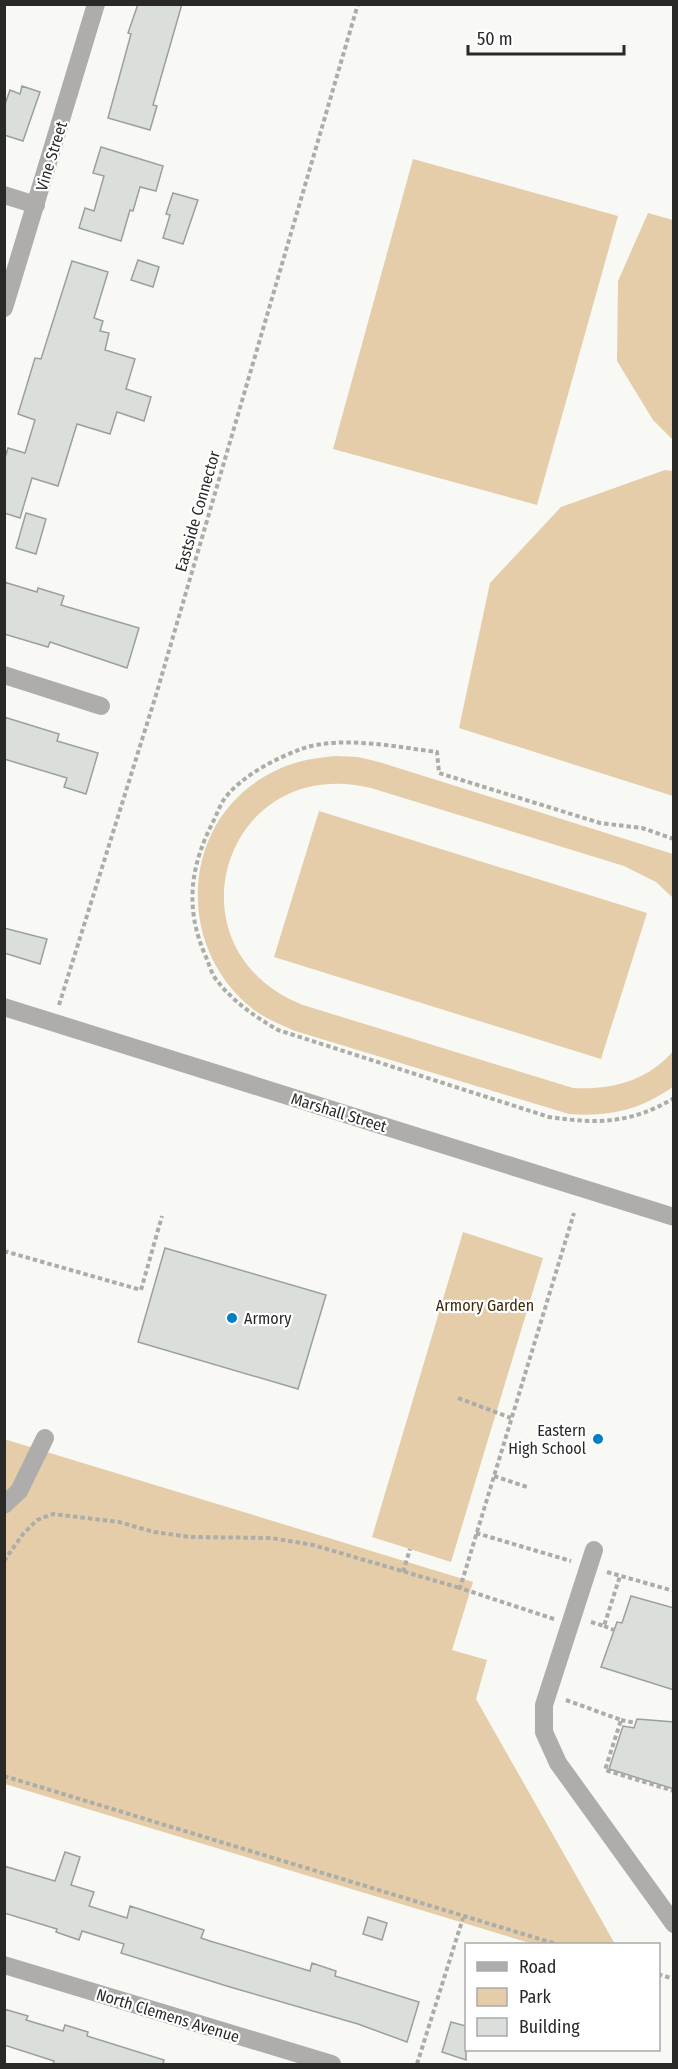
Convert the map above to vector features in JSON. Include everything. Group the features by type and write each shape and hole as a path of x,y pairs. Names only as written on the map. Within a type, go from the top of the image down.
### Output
{"street":[{"name":"Vine Street","path":"4,308 96,4"},
{"path":"4,195 36,205"},
{"path":"4,675 101,706"},
{"name":"Marshall Street","path":"4,1007 674,1216"},
{"path":"4,1505 19,1491 45,1438"},
{"path":"594,1550 544,1705 544,1732 558,1763 674,1924"},
{"name":"North Clemens Avenue","path":"4,1965 332,2064"}],"path":[{"name":"Eastside Connector","path":"53,1023 156,695 358,4"},
{"path":"674,838 642,828 600,823 440,773 437,752 366,744 333,744 303,748 252,774 225,798 210,827 194,869 192,910 200,944 214,977 251,1015 278,1030 549,1117 584,1122 626,1119 674,1098"},
{"path":"460,1588 574,1213"},
{"path":"4,1251 141,1290 162,1216"},
{"path":"458,1398 511,1418"},
{"path":"494,1476 526,1487"},
{"path":"4,1561 23,1534 37,1520 53,1514 119,1522 154,1532 190,1537 271,1538 313,1545 572,1621 604,1626 614,1630"},
{"path":"404,1572 410,1549"},
{"path":"604,1626 620,1576"},
{"path":"548,1694 636,1724"},
{"path":"621,1720 604,1770 674,1791"},
{"path":"4,1776 463,1918 552,1943"},
{"path":"417,2064 463,1918"}],"green space":[{"path":"413,159 618,216 537,505 333,449"},
{"path":"648,213 673,220 673,440 653,420 617,361 618,281"},
{"path":"665,470 674,471 673,796 459,728 490,583 561,507"},
{"path":"336,756 358,757 379,762 673,854 673,898 656,882 624,866 371,788 320,785 279,799 248,826 229,862 224,902 234,942 259,978 303,1005 573,1088 601,1087 628,1082 652,1070 673,1051 673,1087 648,1101 624,1110 598,1114 569,1114 295,1031 254,1010 228,984 210,953 200,919 198,885 205,850 220,819 243,792 275,771 289,765"},
{"path":"319,811 647,913 601,1059 274,957"},
{"name":"Armory Garden","path":"463,1232 543,1258 451,1562 372,1537"},
{"path":"4,1439 473,1582 452,1650 487,1660 476,1699 614,1943 530,1943 5,1784"}],"building":[{"path":"138,4 182,4 153,105 157,106 150,130 108,118 131,34 128,33"},
{"path":"22,86 40,92 23,141 4,135 4,107 10,90 20,94"},
{"path":"101,147 163,166 156,191 140,187 121,241 79,228 85,208 94,211 104,176 93,173"},
{"path":"173,193 198,200 183,244 163,238 170,215 166,214"},
{"path":"138,260 159,267 153,287 131,280"},
{"path":"72,261 108,272 94,318 103,321 100,331 109,333 105,350 135,359 126,389 151,397 144,421 117,412 110,434 77,424 58,486 32,478 20,518 4,513 4,461 8,448 25,453 35,420 18,414 35,358 41,359"},
{"path":"26,513 46,519 36,554 16,548"},
{"path":"4,582 37,592 38,588 64,596 61,605 139,628 127,668 50,642 48,647 4,634"},
{"path":"4,717 59,734 57,741 98,753 86,794 64,787 67,778 4,759"},
{"path":"4,928 47,939 40,964 4,953"},
{"name":"Armory","path":"165,1248 326,1295 298,1389 138,1342"},
{"path":"631,1596 674,1608 674,1690 601,1667 617,1622 622,1623"},
{"path":"637,1719 674,1722 674,1789 609,1769 623,1726 634,1728"},
{"path":"65,1852 80,1857 71,1885 94,1892 89,1906 127,1918 130,1906 204,1930 201,1938 210,1941 310,1971 312,1963 336,1971 335,1976 419,2002 407,2042 358,2024 121,1953 124,1944 82,1931 79,1940 56,1932 57,1929 4,1913 4,1866 55,1881"},
{"path":"368,1917 387,1923 382,1940 363,1934"},
{"path":"4,2009 28,2016 26,2020 63,2031 65,2025 88,2032 87,2036 164,2060 163,2064 53,2064 54,2061 4,2045"},
{"path":"451,2022 465,2026 466,2060 442,2052"}],"place":[{"name":"Armory","path":"232,1318"},
{"name":"Eastern High School","path":"598,1439"}]}
